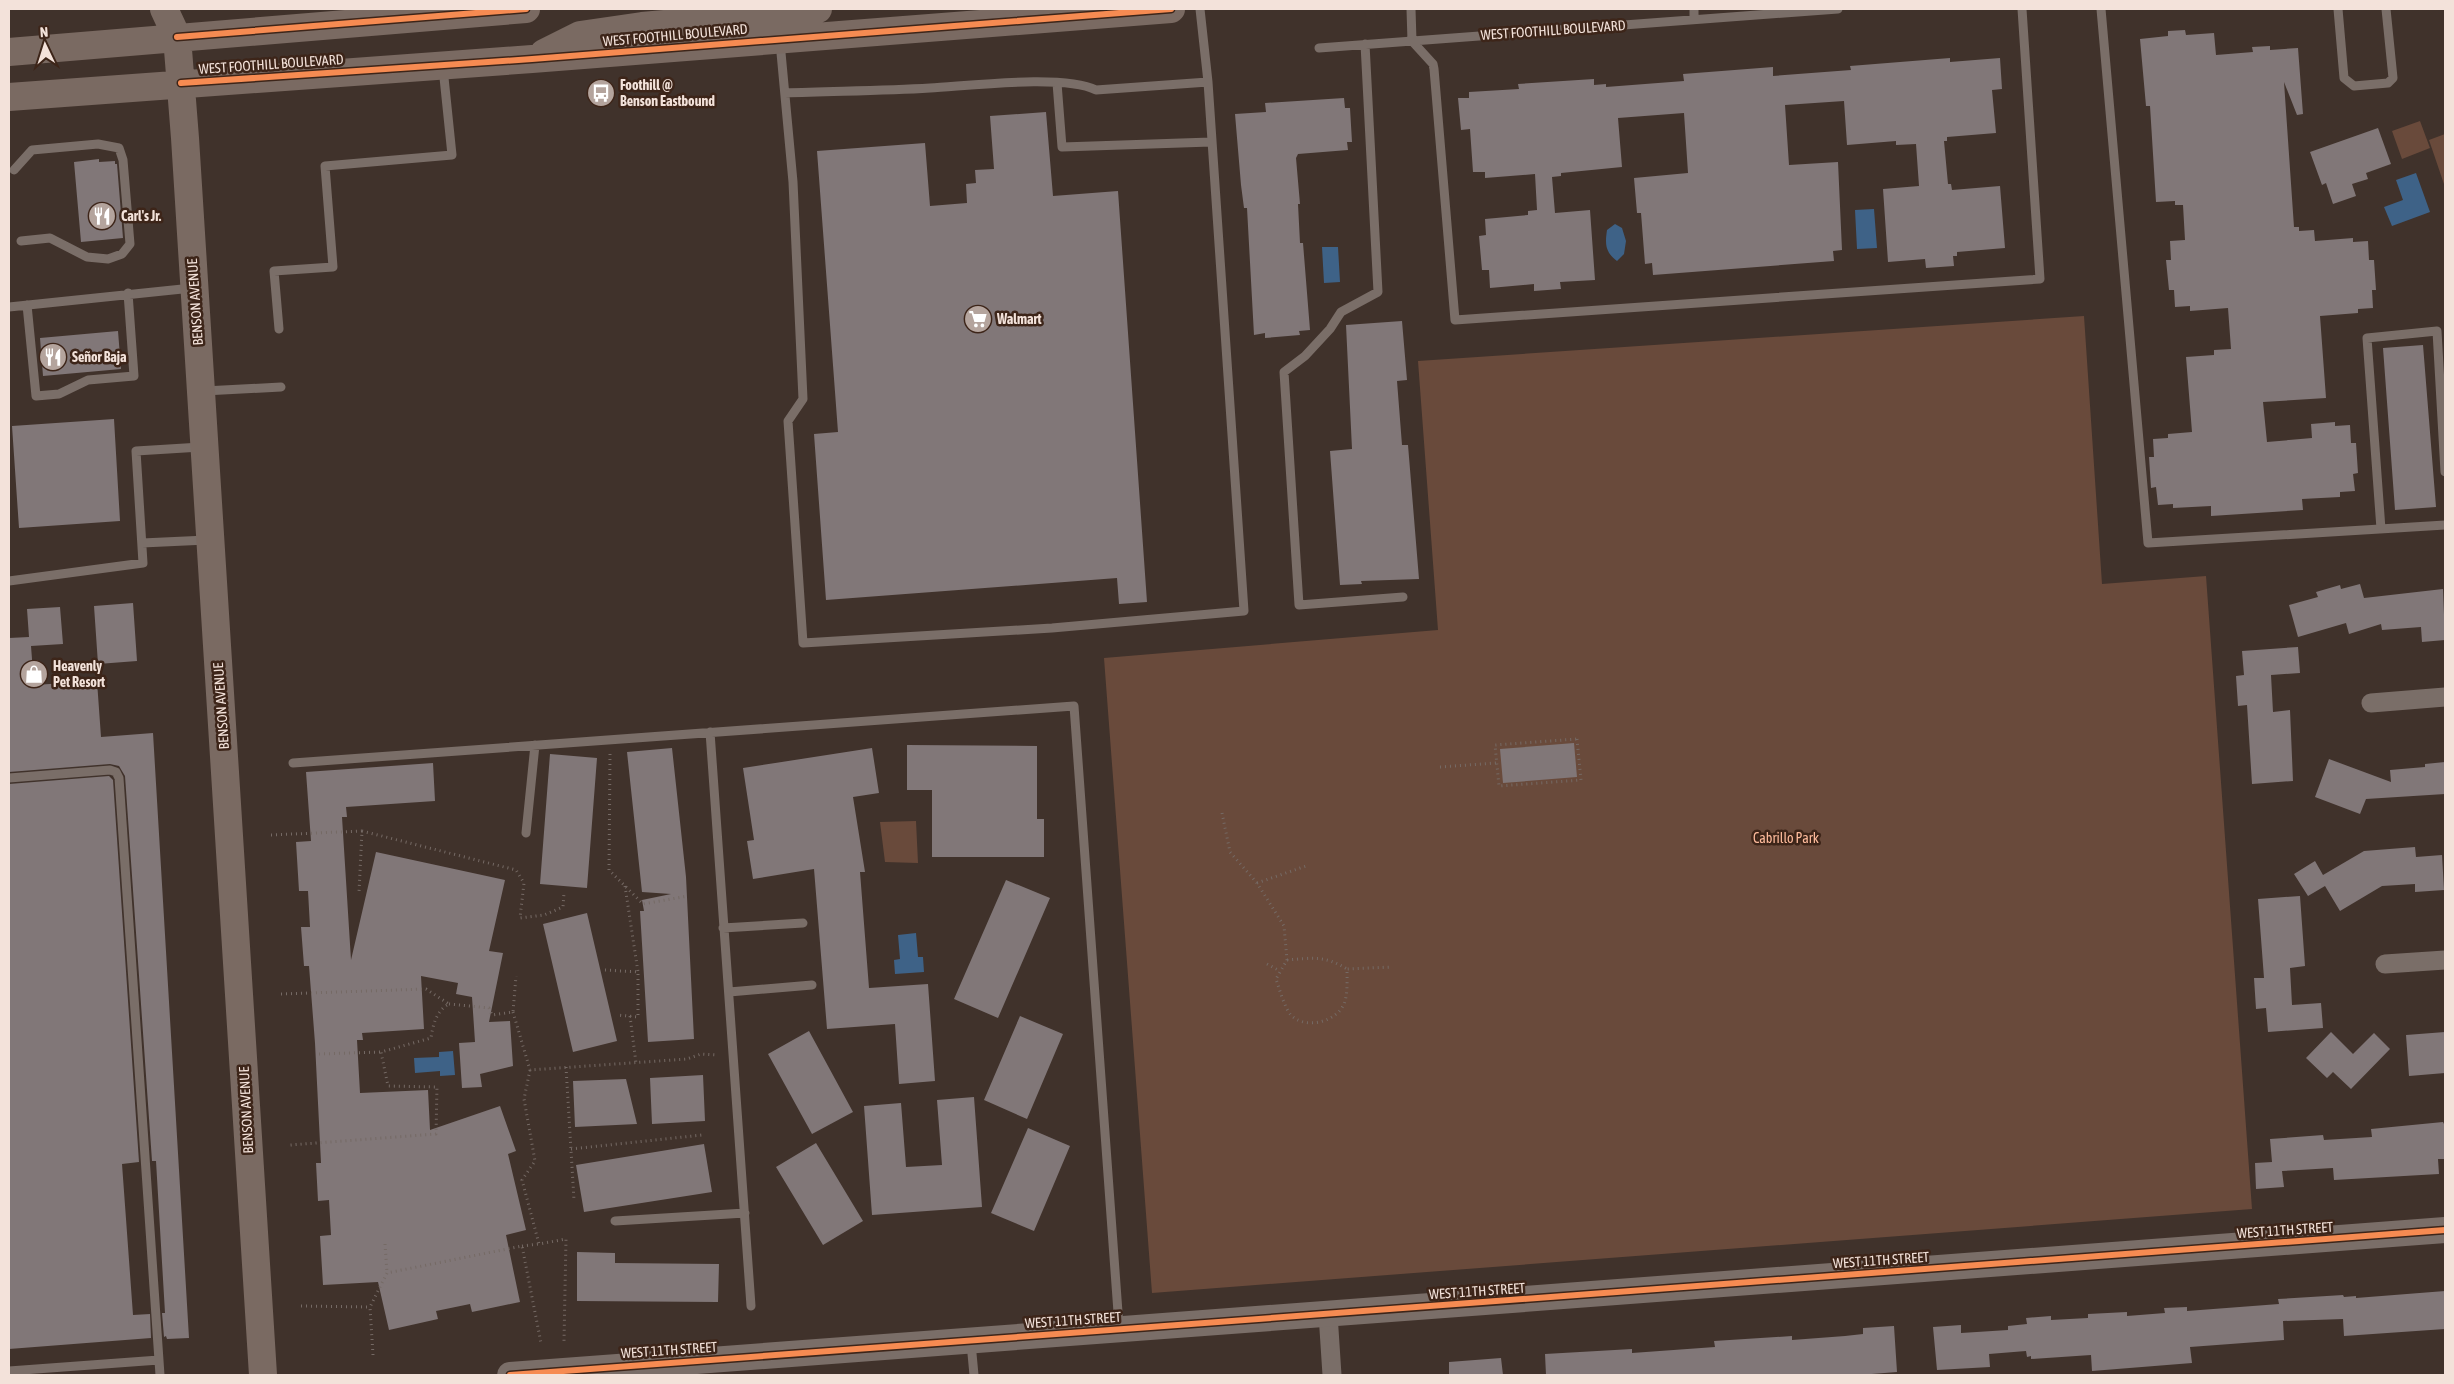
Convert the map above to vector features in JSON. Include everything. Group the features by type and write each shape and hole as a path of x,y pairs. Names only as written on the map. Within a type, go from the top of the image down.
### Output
{"main road":[{"name":"BENSON AVENUE","path":"164,9 177,37 181,83 262,1375"},
{"name":"BENSON AVENUE","path":"177,37 187,9"},
{"path":"9,52 409,14 526,9"},
{"path":"532,59 580,35 642,26 755,16 769,13 773,9"},
{"path":"780,39 784,25 792,14 818,9"},
{"name":"WEST FOOTHILL BOULEVARD","path":"9,96 532,59 1171,9"}],"street":[{"path":"2372,703 2445,697"},
{"path":"2384,964 2445,960"},
{"name":"WEST 11TH STREET","path":"510,1375 719,1363 1120,1329 2445,1230"},
{"path":"1328,1314 1332,1375"}],"lane":[{"path":"780,39 793,182 803,399 788,421 803,643 1052,628 1244,611 1208,82 1200,9"},
{"path":"1411,9 1412,41 1433,64 1434,70 1454,320 2040,279 2022,9"},
{"path":"1694,9 1694,20"},
{"name":"WEST FOOTHILL BOULEVARD","path":"1319,48 1838,9"},
{"path":"2101,9 2148,543 2445,525"},
{"path":"2338,9 2344,78 2354,86 2388,83 2393,78 2386,9"},
{"path":"1364,44 1378,292 1341,312 1330,329 1305,356 1284,372 1299,605 1402,597"},
{"path":"279,329 274,271 333,267 325,166 452,155 443,65"},
{"path":"785,93 928,89 1024,83 1084,84 1096,90 1208,82"},
{"path":"1057,83 1062,147 1212,142"},
{"path":"14,170 32,150 110,145 119,148 123,160 130,244 122,254 108,259 87,257 50,238 21,241"},
{"path":"9,306 194,288"},
{"path":"27,305 36,396 59,394 88,380 134,376 128,293"},
{"path":"2381,529 2367,338 2437,331 2445,472"},
{"path":"201,392 282,387"},
{"path":"9,581 143,563 136,451 204,447"},
{"path":"142,543 210,540"},
{"path":"293,763 1074,706 1120,1329"},
{"path":"710,732 751,1306"},
{"path":"526,833 535,744"},
{"path":"9,778 110,770 116,772 119,778 160,1375"},
{"path":"723,928 803,923"},
{"path":"729,992 812,985"},
{"path":"615,1221 745,1213"},
{"path":"971,1341 974,1375"},
{"path":"9,1371 159,1360"}],"path":[{"path":"610,739 609,870 643,904 688,896"},
{"path":"1577,739 1581,780 1498,786 1496,763 1495,745 1577,739"},
{"path":"1440,767 1496,763"},
{"path":"1222,813 1230,852 1257,883 1284,926 1286,960 1276,979 1291,1015 1303,1021 1316,1024 1336,1014 1343,1005 1346,993 1347,969"},
{"path":"271,835 362,831 516,870 524,883 520,918 544,915 563,907 564,893"},
{"path":"359,892 362,831"},
{"path":"1257,883 1309,865"},
{"path":"617,1015 638,1017 638,972 624,886"},
{"path":"1286,960 1314,958 1332,960 1347,969 1392,967"},
{"path":"1267,964 1280,971"},
{"path":"606,970 638,972"},
{"path":"516,976 513,1012 530,1070 524,1099 534,1161 522,1180 539,1244"},
{"path":"281,994 426,989 449,1004 489,1008 492,1016 513,1012"},
{"path":"319,1054 382,1052 431,1038 433,1022 443,1008 449,1004"},
{"path":"630,1016 636,1063"},
{"path":"290,1145 436,1134 438,1087 388,1086 382,1052"},
{"path":"530,1070 687,1059 701,1054 719,1055"},
{"path":"566,1067 574,1200"},
{"path":"571,1149 702,1135"},
{"path":"387,1274 522,1246 566,1239 564,1341"},
{"path":"373,1356 370,1307 387,1274 385,1244"},
{"path":"522,1246 540,1343"},
{"path":"300,1306 370,1307"}],"green space":[{"path":"2420,121 2430,148 2402,159 2392,131"},
{"path":"2445,134 2445,187 2429,140"},
{"name":"Cabrillo Park","path":"2084,316 2102,584 2206,576 2252,1209 1152,1293 1104,658 1438,630 1418,361"},
{"path":"916,821 918,863 885,862 880,822"}],"water":[{"path":"2416,173 2430,212 2392,226 2384,207 2403,200 2396,180"},
{"path":"1874,209 1877,248 1857,249 1855,210"},
{"path":"1615,224 1622,228 1626,241 1624,254 1617,261 1608,251 1606,244 1607,230"},
{"path":"1322,247 1338,247 1340,282 1324,283"},
{"path":"916,933 918,957 923,957 924,972 895,974 894,960 900,959 898,935"},
{"path":"453,1051 455,1075 440,1076 440,1071 415,1073 414,1058 439,1057 439,1052"}],"building":[{"path":"2185,30 2186,35 2214,33 2216,55 2253,52 2252,47 2270,46 2270,50 2298,48 2303,114 2297,115 2284,82 2294,227 2299,227 2299,231 2314,230 2315,241 2353,238 2353,242 2368,241 2369,260 2374,260 2376,290 2372,290 2373,308 2358,309 2358,313 2320,316 2326,398 2263,402 2267,442 2312,438 2311,424 2335,422 2335,426 2350,425 2351,443 2356,443 2358,473 2353,474 2355,491 2340,492 2340,497 2302,499 2303,510 2211,516 2211,506 2173,508 2173,504 2158,505 2156,487 2151,488 2149,457 2154,457 2153,439 2168,438 2168,434 2192,432 2186,357 2214,355 2214,350 2231,349 2228,308 2190,311 2190,306 2175,307 2174,290 2169,290 2166,260 2171,260 2170,241 2185,240 2183,205 2175,205 2175,201 2156,202 2150,106 2146,106 2140,39 2168,36 2168,31"},
{"path":"1950,58 1950,62 2000,58 2002,89 1992,90 1996,133 1947,137 1947,141 1944,141 1948,184 1951,184 1952,190 2000,186 2005,248 1957,252 1957,256 1953,256 1954,266 1926,268 1925,259 1888,262 1883,189 1919,186 1916,144 1896,145 1896,141 1847,145 1844,101 1785,105 1789,165 1838,162 1842,250 1833,251 1834,261 1653,275 1652,263 1645,264 1641,213 1637,213 1634,178 1688,173 1684,113 1618,118 1622,167 1561,173 1561,176 1552,177 1555,213 1590,210 1595,280 1560,282 1561,289 1534,291 1534,284 1490,288 1489,270 1482,270 1479,236 1486,235 1485,219 1528,215 1528,211 1537,210 1535,174 1485,178 1485,172 1473,172 1470,129 1461,130 1458,98 1469,98 1469,92 1519,89 1518,84 1594,79 1594,85 1606,84 1606,87 1684,81 1683,74 1773,67 1773,76 1851,70 1850,66"},
{"path":"1344,98 1345,108 1350,108 1352,142 1347,142 1348,150 1298,154 1296,158 1300,204 1298,204 1300,243 1303,243 1310,330 1299,331 1300,335 1265,338 1265,333 1254,335 1247,208 1244,208 1241,185 1235,114 1266,112 1265,103"},
{"name":"Walmart","path":"1046,112 1053,196 1118,191 1147,602 1119,604 1117,578 826,600 814,434 838,432 817,151 925,143 930,206 967,203 966,184 976,183 975,170 994,169 990,116"},
{"path":"2378,128 2391,164 2366,173 2368,179 2352,184 2356,196 2333,204 2326,183 2322,185 2310,152"},
{"name":"Carl's Jr.","path":"99,159 99,162 115,161 115,164 117,164 123,238 81,242 74,162"},
{"path":"1402,321 1407,380 1397,381 1402,445 1408,445 1419,579 1361,581 1362,584 1340,585 1330,451 1352,449 1346,325"},
{"path":"118,331 121,369 43,376 40,338"},
{"path":"2423,345 2436,507 2395,510 2383,348"},
{"path":"114,419 120,521 19,528 12,426"},
{"path":"2360,584 2364,598 2443,589 2445,640 2422,642 2421,627 2382,630 2381,624 2349,634 2346,623 2298,637 2289,605 2318,597 2316,592 2340,585 2341,589"},
{"path":"133,603 137,661 98,664 94,606"},
{"path":"60,607 63,644 31,646 34,685 97,681 101,737 153,733 189,1338 167,1339 166,1336 164,1337 162,1313 165,1313 156,1161 152,1161 125,776 119,766 110,764 9,772 9,638 29,637 27,609"},
{"path":"2298,647 2300,673 2271,675 2273,712 2290,710 2293,781 2252,784 2247,705 2238,706 2236,676 2244,675 2242,651"},
{"path":"1574,743 1577,777 1503,783 1500,749"},
{"path":"907,745 1037,746 1037,819 1044,819 1044,857 932,857 932,790 907,790"},
{"path":"672,748 686,877 694,1039 648,1042 640,911 644,911 642,900 671,894 642,892 627,752"},
{"path":"872,748 879,793 853,797 865,872 860,872 869,988 928,984 935,1081 899,1084 895,1024 827,1029 814,869 753,879 747,841 754,840 743,768"},
{"path":"550,754 597,758 587,888 540,884"},
{"path":"2329,759 2391,782 2390,770 2425,767 2425,764 2445,762 2445,794 2366,799 2360,814 2315,797"},
{"path":"433,763 435,801 346,807 347,817 342,817 351,960 376,852 505,880 489,951 503,953 489,1022 510,1021 513,1066 480,1074 482,1087 462,1088 459,1043 475,1042 472,997 456,994 458,983 421,976 424,1029 362,1033 363,1040 357,1040 360,1093 428,1090 430,1130 500,1106 516,1151 508,1154 526,1230 506,1235 520,1302 472,1312 470,1304 436,1311 438,1319 389,1330 378,1282 323,1285 320,1236 331,1235 329,1200 318,1201 316,1163 321,1163 315,1043 309,966 304,966 301,927 310,927 308,891 299,891 296,842 311,841 306,772"},
{"path":"109,776 113,780 139,1162 122,1164 133,1315 150,1314 151,1338 9,1349 9,784"},
{"path":"2415,847 2416,857 2442,855 2444,890 2415,892 2415,884 2382,886 2340,911 2325,886 2308,896 2294,874 2315,861 2323,875 2364,851"},
{"path":"1006,880 1050,898 998,1018 954,999"},
{"path":"2300,896 2305,966 2290,968 2292,1005 2321,1003 2323,1028 2268,1032 2266,1008 2256,1009 2254,978 2264,978 2258,899"},
{"path":"587,913 617,1041 573,1052 543,924"},
{"path":"1020,1016 1063,1034 1027,1119 984,1100"},
{"path":"809,1031 853,1112 812,1134 768,1054"},
{"path":"2331,1032 2353,1054 2374,1033 2390,1049 2351,1089 2333,1072 2327,1078 2306,1058"},
{"path":"2445,1032 2445,1073 2409,1076 2406,1035"},
{"path":"703,1075 705,1121 652,1124 650,1078"},
{"path":"626,1079 637,1124 575,1127 573,1081"},
{"path":"974,1097 982,1207 872,1215 864,1106 901,1103 906,1167 942,1165 937,1100"},
{"path":"2443,1122 2445,1126 2445,1159 2438,1159 2439,1174 2334,1180 2333,1168 2282,1171 2284,1187 2256,1189 2255,1163 2272,1162 2270,1139 2323,1135 2324,1140 2372,1137 2371,1129"},
{"path":"1028,1128 1070,1146 1034,1231 991,1213"},
{"path":"816,1143 863,1221 823,1245 776,1167"},
{"path":"704,1144 712,1192 584,1212 576,1165"},
{"path":"577,1252 615,1253 615,1263 719,1264 718,1302 577,1301"},
{"path":"2445,1291 2445,1329 2344,1336 2343,1319 2283,1321 2284,1340 2190,1347 2192,1363 2092,1371 2091,1355 2031,1359 2031,1356 2027,1357 2026,1351 1989,1354 1990,1367 1937,1370 1933,1327 1961,1325 1961,1333 2008,1330 2008,1326 2027,1324 2026,1318 2051,1316 2051,1320 2088,1318 2088,1314 2127,1312 2127,1316 2165,1313 2164,1308 2187,1307 2187,1311 2279,1304 2278,1299 2343,1295 2344,1297 2356,1296 2356,1298"},
{"path":"1894,1326 1897,1372 1859,1375 1546,1375 1545,1354 1632,1349 1632,1353 1715,1347 1714,1341 1792,1336 1792,1340 1845,1336 1863,1334 1863,1328"},
{"path":"1501,1358 1503,1375 1449,1375 1449,1362"}],"cycle path":[{"path":"177,37 526,9"},
{"path":"181,83 532,59 1171,9"},
{"path":"510,1375 2445,1230"}],"place":[{"name":"Foothill @ Benson Eastbound","path":"601,93"},
{"name":"Carl's Jr.","path":"102,216"},
{"name":"Walmart","path":"978,319"},
{"name":"Señor Baja","path":"53,357"},
{"name":"Heavenly Pet Resort","path":"34,674"}]}
